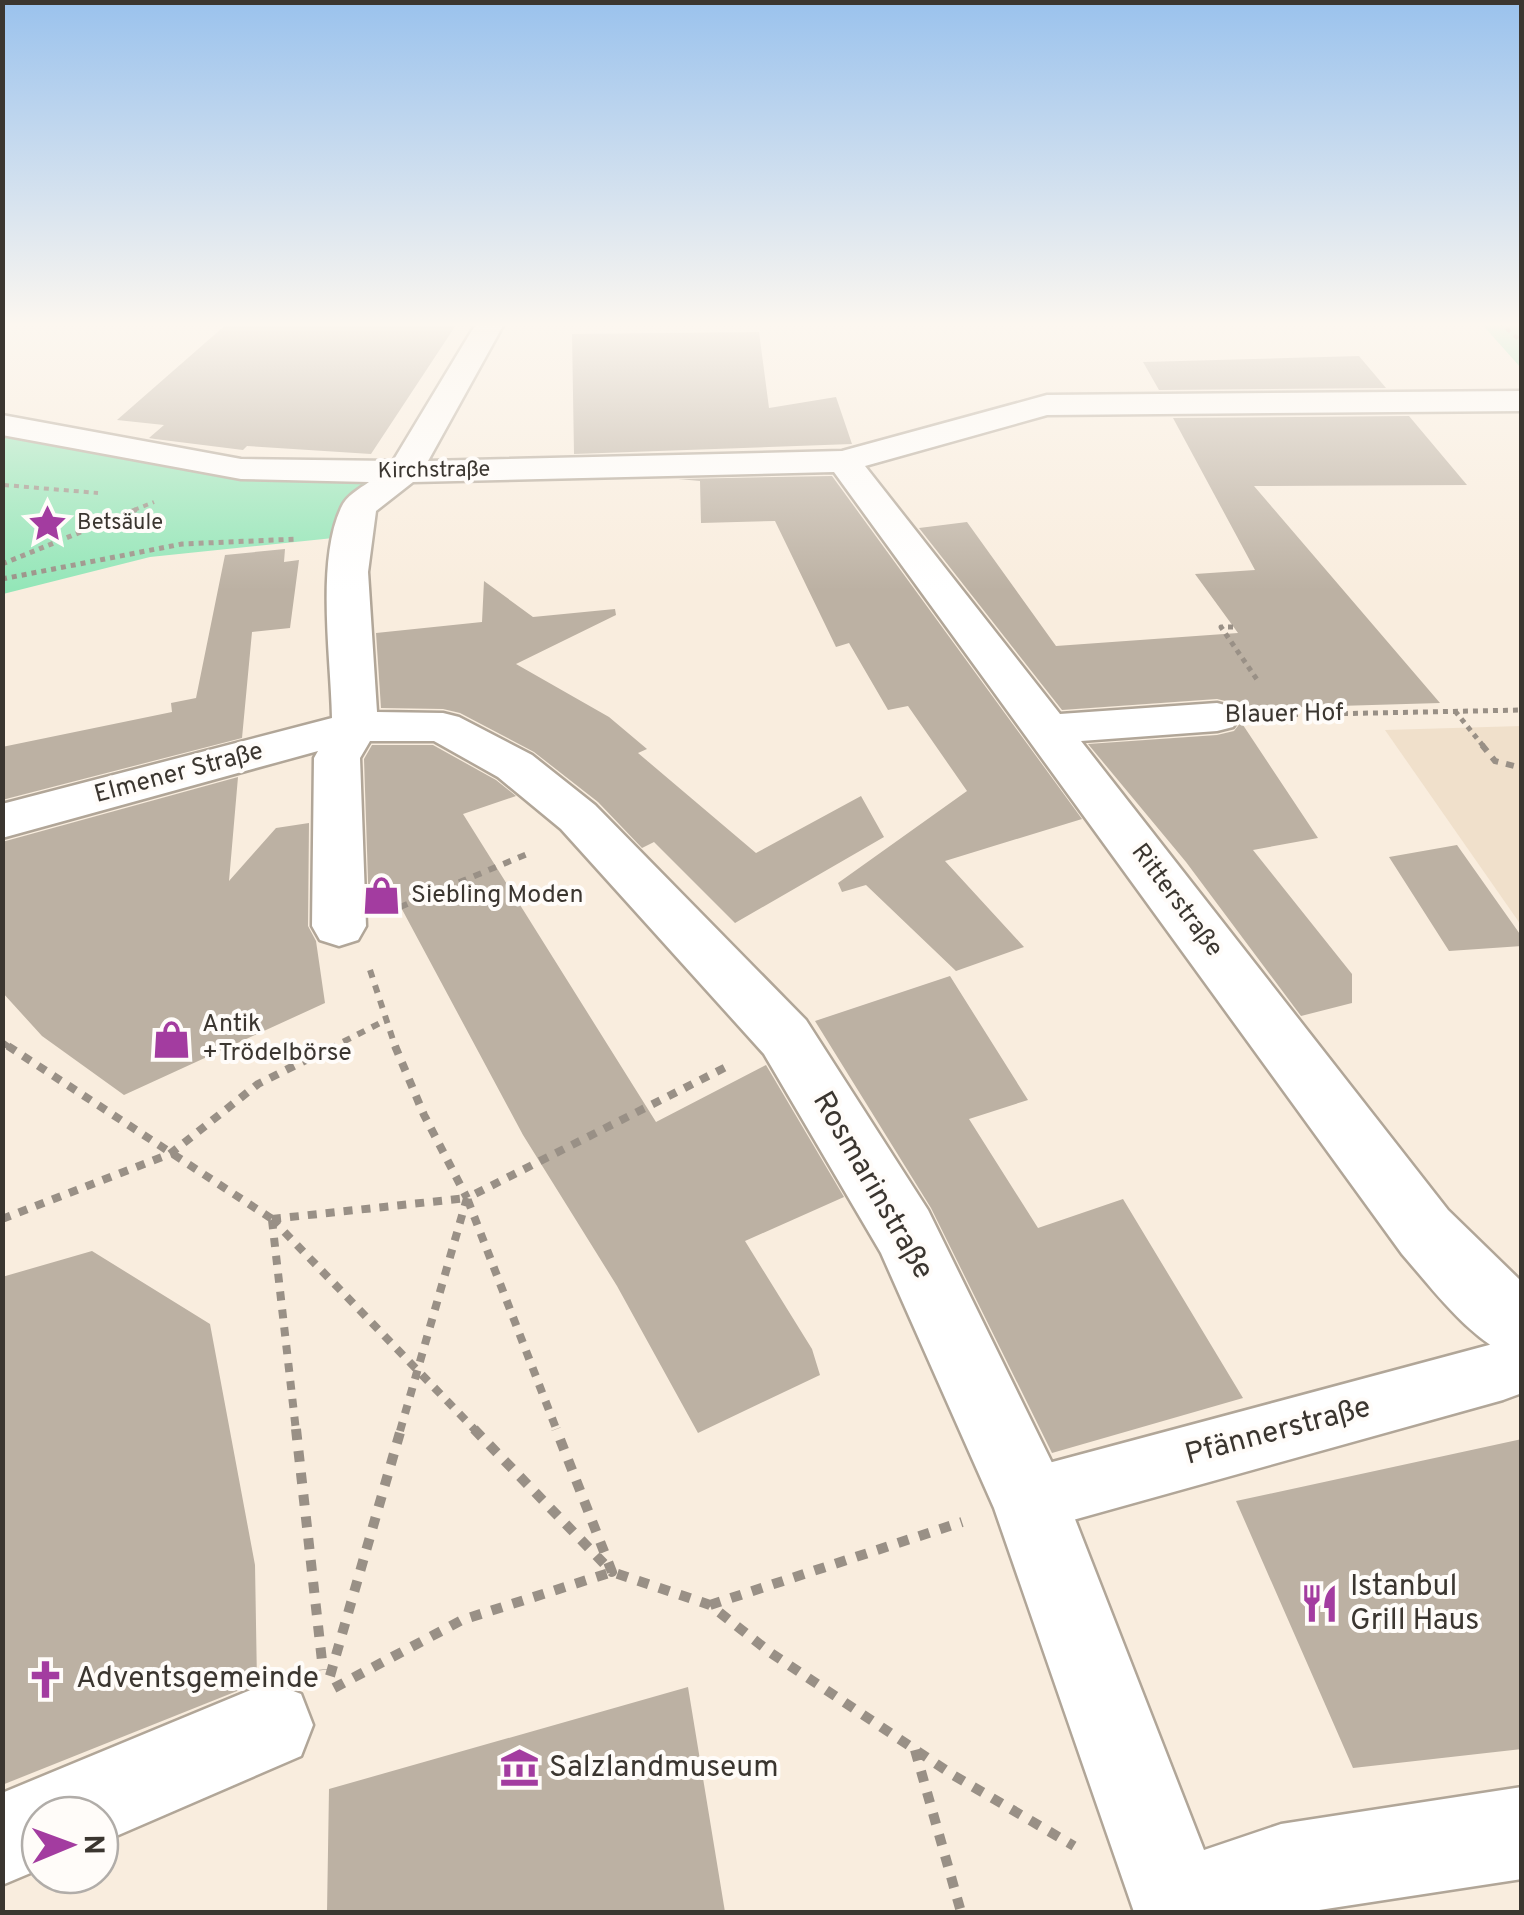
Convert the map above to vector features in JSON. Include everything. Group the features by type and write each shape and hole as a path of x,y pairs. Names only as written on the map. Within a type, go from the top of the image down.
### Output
{"street":[{"path":"339,926 336,758 355,726 348,572 351,536 359,507 404,472 439,411"},
{"name":"Kirchstraße","path":"2,425 234,468 404,472 844,461 1019,411"},
{"name":"Ritterstraße","path":"844,461 1426,1232 1476,1288 1522,1328"},
{"name":"Blauer Hof","path":"1046,730 1217,717"},
{"name":"Elmener Straße","path":"2,821 355,726"},
{"name":"Rosmarinstraße","path":"355,726 442,727 514,766 588,829 785,1038 905,1232 1030,1500 1180,1910"},
{"name":"Pfännerstraße","path":"1030,1500 1503,1370 1522,1357"},
{"path":"105,1795 298,1709"},
{"path":"1180,1910 1281,1870 1522,1833"}],"path":[{"path":"2,564 234,468"},
{"path":"2,579 182,544 351,536"},
{"path":"1234,627 1221,628 1261,686"},
{"path":"1271,700 1281,715"},
{"name":"Blauer Hof","path":"1217,717 1522,710"},
{"path":"1455,711 1495,762 1522,768"},
{"path":"390,911 588,829"},
{"path":"339,926 370,969 384,1021 442,1156 466,1198 612,1572"},
{"path":"2,1218 170,1154 258,1084 384,1021"},
{"path":"272,1219 466,1198 785,1038"},
{"path":"2,1042 272,1219 612,1572 710,1605 770,1653 953,1775 1180,1910"},
{"path":"298,1709 418,1367 466,1198"},
{"path":"272,1219 298,1709"},
{"path":"710,1605 1030,1500"},
{"path":"298,1709 462,1620 612,1572"},
{"path":"915,1749 961,1912"}],"shaded area":[{"path":"1522,726 1521,925 1385,730"}],"green space":[{"path":"3,437 64,441 374,482 343,537 150,557 3,594"}],"building":[{"path":"127,411 399,411 371,454 247,446 243,450 155,439 149,438 164,425 117,420"},
{"path":"573,411 841,411 852,444 574,454"},
{"path":"1409,416 1467,485 1254,486 1440,703 1239,709 1234,703 1217,699 1062,710 919,528 967,522 1056,646 1238,633 1195,574 1255,570 1173,418"},
{"path":"832,476 1082,819 945,861 1024,947 956,971 866,885 842,892 838,883 967,791 908,706 888,710 849,643 836,647 775,521 701,523 700,481 678,479"},
{"path":"285,549 284,562 299,560 290,628 252,632 242,738 2,800 2,747 172,712 171,703 196,698 225,555"},
{"path":"484,581 533,617 615,609 616,615 516,664 609,717 647,749 638,753 756,853 861,796 884,837 735,923 654,842 642,848 598,802 534,752 460,713 381,708 376,633 482,622"},
{"path":"1241,722 1318,838 1253,850 1352,974 1352,1003 1301,1016 1186,862 1088,744 1217,735 1234,731"},
{"path":"372,745 433,745 496,780 516,796 463,814 656,1122 766,1065 844,1197 745,1241 812,1349 820,1375 698,1433 617,1286 523,1135 397,900 369,910 364,759"},
{"path":"238,777 229,881 276,828 309,823 308,926 316,941 325,1003 124,1095 42,1036 2,992 2,842"},
{"path":"1457,845 1522,937 1522,946 1449,951 1389,857"},
{"path":"950,976 1028,1100 969,1119 1038,1228 1123,1199 1243,1398 1052,1453 931,1208 815,1021"},
{"path":"92,1251 210,1324 255,1565 257,1683 2,1785 2,1277"},
{"path":"1522,1439 1522,1749 1353,1768 1236,1501"},
{"path":"688,1687 725,1912 327,1912 329,1789"}],"place":[{"name":"Betsäule","path":"47,523"},
{"name":"Siebling Moden","path":"381,896"},
{"name":"Antik +Trödelbörse","path":"172,1039"},
{"name":"Istanbul Grill Haus","path":"1320,1604"},
{"name":"Adventsgemeinde","path":"46,1679"},
{"name":"Salzlandmuseum","path":"519,1768"}]}
